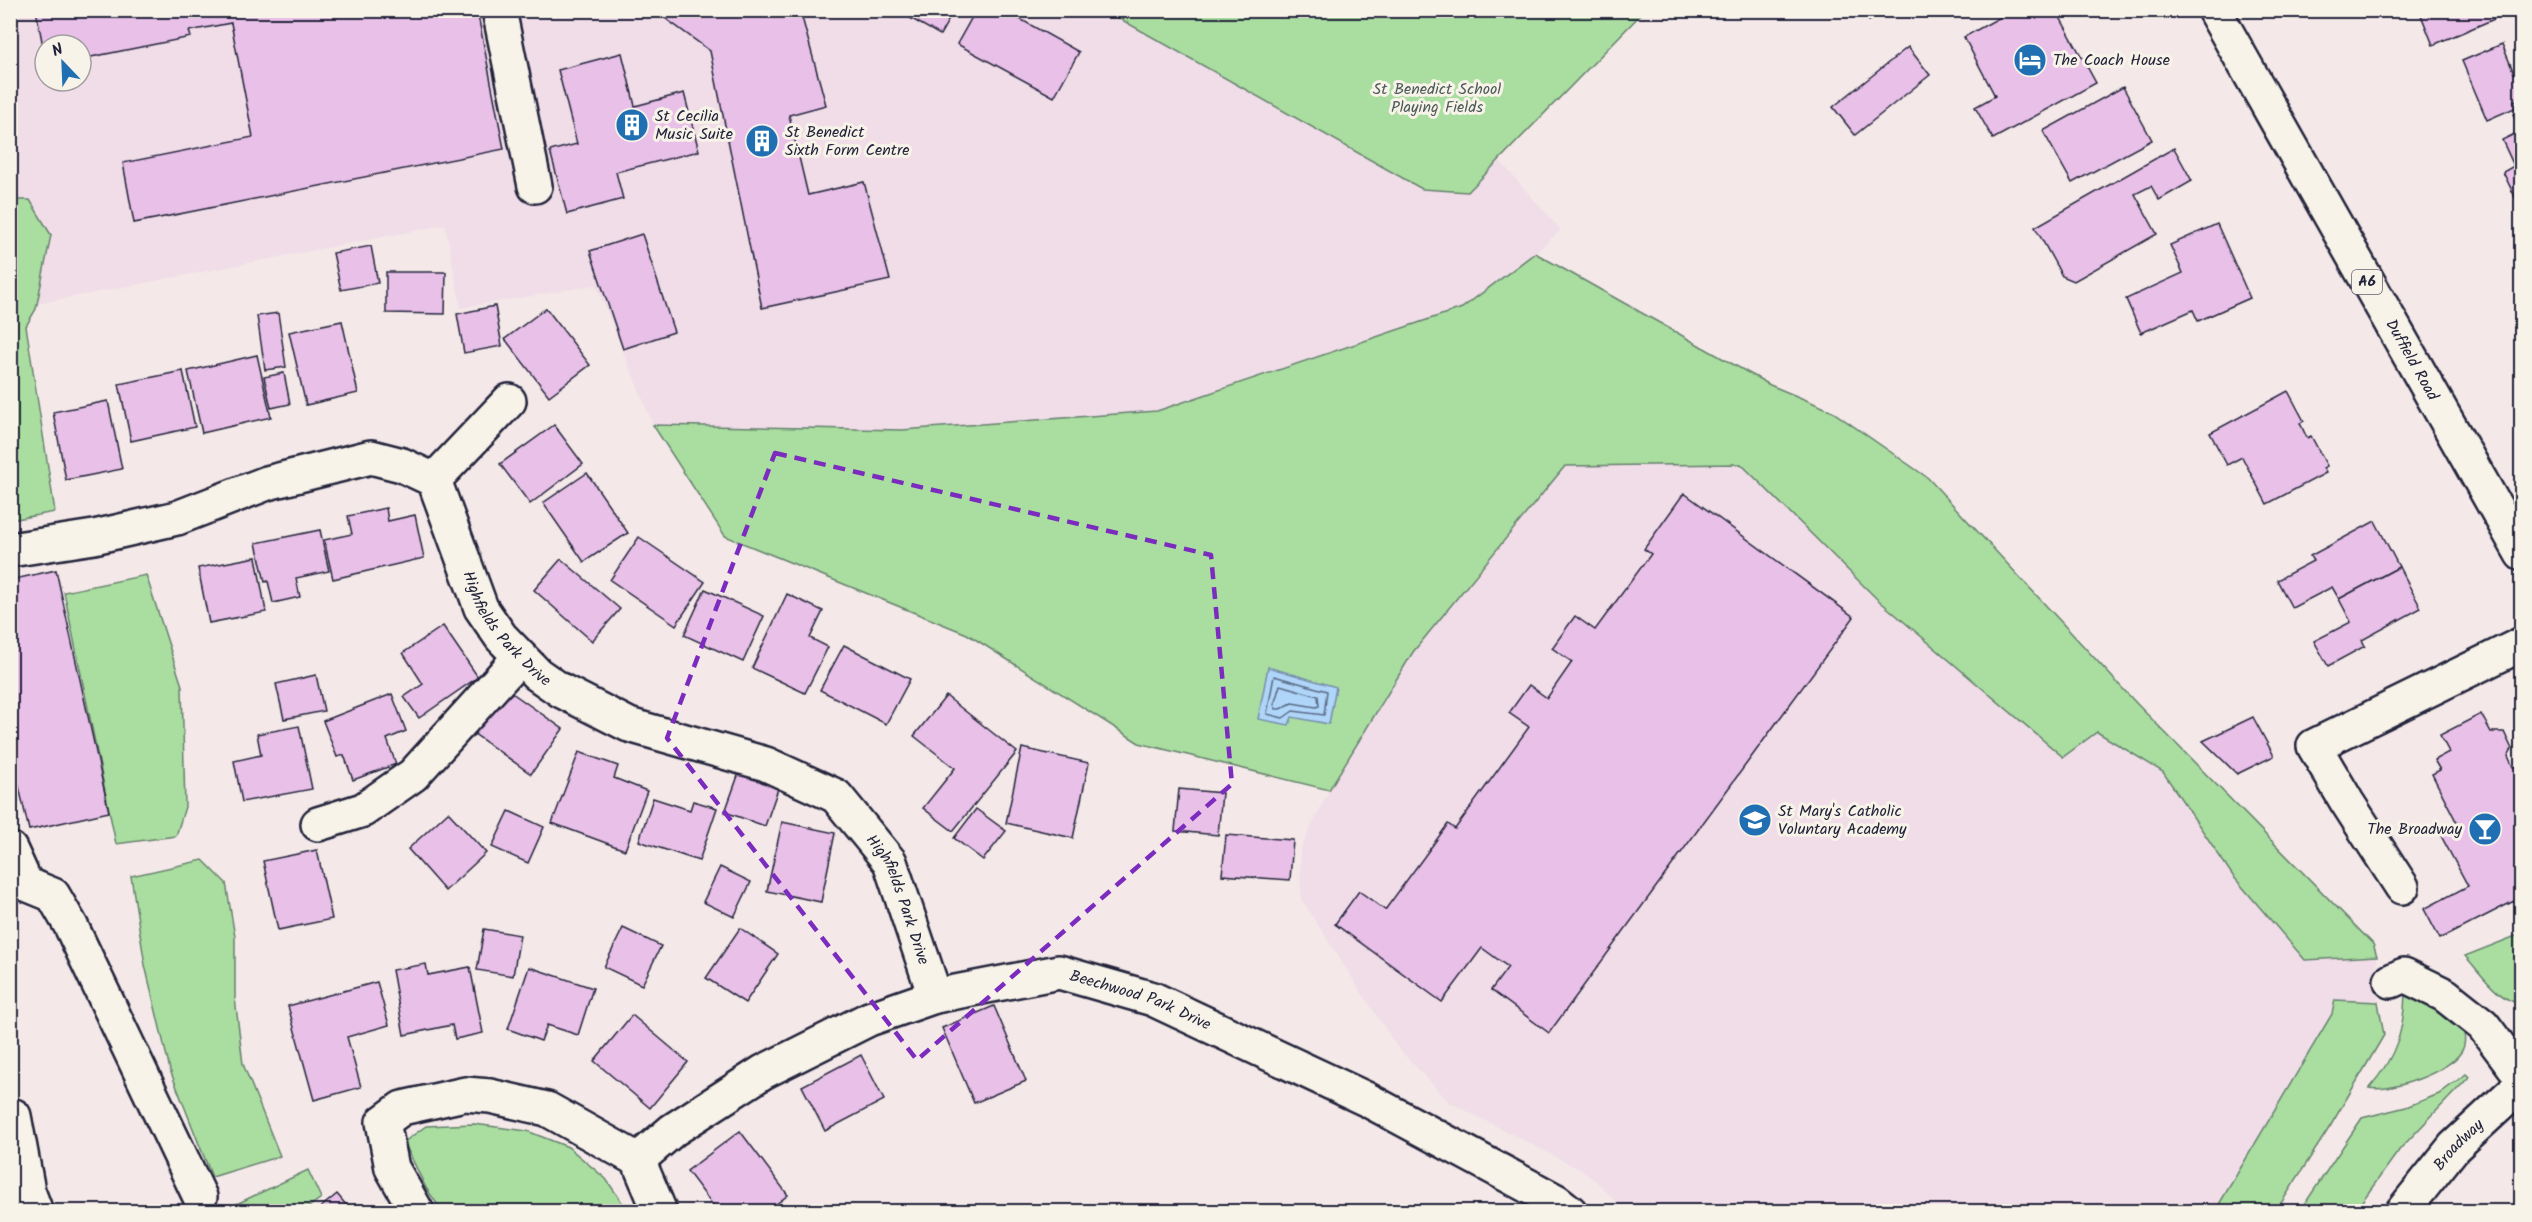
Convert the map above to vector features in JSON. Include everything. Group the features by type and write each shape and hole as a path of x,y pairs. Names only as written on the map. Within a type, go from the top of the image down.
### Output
{"street":[{"path":"499,10 535,186"},
{"name":"Duffield Road","path":"2214,10 2522,554"},
{"path":"10,550 94,537 177,518 267,483 371,457 402,465 434,480 509,401"},
{"name":"Highfields Park Drive","path":"434,480 481,608 519,658 560,690 629,725 766,764 836,796 890,862 935,996"},
{"path":"2402,887 2314,747 2522,644"},
{"path":"318,824 363,810 413,775 519,658"},
{"path":"10,849 26,884 53,896 71,926 200,1197"},
{"name":"Beechwood Park Drive","path":"638,1160 673,1130 763,1072 869,1019 935,996 1059,972 1154,999 1366,1099 1556,1201 1570,1212"},
{"path":"2391,981 2404,975 2445,995 2483,1025 2522,1077"},
{"name":"Broadway","path":"2402,1212 2454,1147 2522,1084"},
{"path":"417,1212 392,1168 383,1122 402,1108 465,1094 490,1096 547,1109 638,1160 660,1212"},
{"path":"14,1116 28,1191 36,1212"}],"highlighted area":[{"path":"775,453 1211,555 1232,784 917,1060 667,738"}],"shaded area":[{"path":"11,11 1644,11 1499,160 1561,230 1535,253 1462,308 1157,411 902,430 653,425 596,285 461,308 445,225 11,309"},
{"name":"St Mary's Catholic Voluntary Academy","path":"1741,464 1876,598 2063,757 2097,731 2163,772 2233,876 2305,960 2377,956 2378,1002 2384,1035 2331,1125 2276,1211 1625,1211 1596,1181 1579,1169 1449,1102 1397,1047 1301,899 1300,850 1329,790 1413,652 1565,466"}],"green space":[{"name":"St Benedict School Playing Fields","path":"1106,11 1644,11 1468,192 1422,189"},
{"path":"11,200 30,200 51,235 36,309 26,326 55,512 11,520"},
{"path":"1535,253 1770,385 1830,410 1928,478 2137,704 2373,944 2377,956 2305,960 2233,876 2163,772 2097,732 2063,757 1876,598 1741,464 1565,466 1413,652 1329,790 1139,743 967,634 725,536 653,425 902,430 1157,411 1462,308"},
{"path":"146,575 182,686 185,807 176,836 116,844 64,592"},
{"path":"203,860 226,883 235,937 235,998 243,1064 280,1156 212,1177 170,1070 145,965 131,876"},
{"path":"2521,934 2521,1004 2497,992 2465,956"},
{"path":"2405,987 2455,1018 2464,1033 2463,1048 2455,1059 2419,1079 2391,1087 2369,1088 2379,1076 2398,1041 2405,1002"},
{"path":"2335,1000 2378,1002 2384,1035 2331,1125 2276,1211 2215,1211 2332,1014"},
{"path":"2466,1074 2469,1077 2400,1149 2355,1211 2300,1211 2362,1118 2406,1107 2439,1094"},
{"path":"474,1124 527,1131 568,1147 606,1179 628,1211 442,1211 426,1188 404,1142 426,1126"},
{"path":"308,1170 321,1198 303,1211 222,1211"}],"water":[{"path":"1268,667 1336,687 1329,724 1292,717 1289,725 1258,719"}],"building":[{"path":"36,10 477,10 504,149 134,223 123,163 253,137 231,23 189,31 191,37 93,57 93,33 40,33"},
{"name":"St Benedict Sixth Form Centre","path":"654,10 800,10 826,105 789,115 808,195 864,182 890,280 762,308 710,51"},
{"path":"896,10 954,10 940,35"},
{"path":"976,10 1004,10 1079,52 1054,97 957,44"},
{"path":"1863,10 1887,10 1869,21"},
{"name":"The Coach House","path":"2013,10 2056,10 2096,83 1993,139 1975,107 1995,96 1964,37"},
{"path":"2419,10 2490,10 2494,19 2433,45"},
{"path":"2502,44 2514,73 2522,70 2522,98 2514,101 2517,107 2487,120 2462,61"},
{"path":"1908,47 1930,75 1855,135 1833,107"},
{"name":"St Cecilia Music Suite","path":"622,53 635,106 684,93 699,151 616,172 623,199 567,214 550,151 577,144 558,70"},
{"path":"2123,87 2152,140 2072,183 2043,131"},
{"path":"2522,110 2522,199 2517,201 2503,172 2514,166 2502,140 2521,131 2513,114"},
{"path":"2174,148 2192,181 2159,200 2151,186 2135,194 2157,234 2074,281 2062,276 2035,227"},
{"path":"2217,224 2250,298 2198,321 2193,310 2141,333 2126,299 2183,273 2170,245"},
{"path":"642,234 674,332 623,349 590,251"},
{"path":"371,246 378,283 341,290 333,253"},
{"path":"386,272 446,272 445,314 386,313"},
{"path":"495,306 502,346 464,353 457,314"},
{"path":"546,308 590,365 549,396 505,339"},
{"path":"278,313 286,367 265,370 257,316"},
{"path":"342,321 358,393 306,405 289,332"},
{"path":"257,355 271,417 202,433 188,371"},
{"path":"183,371 195,427 131,441 119,384"},
{"path":"284,373 290,404 271,408 264,377"},
{"path":"2288,391 2304,421 2300,423 2307,438 2311,436 2327,466 2323,468 2326,473 2267,504 2242,457 2227,465 2210,433"},
{"path":"108,401 122,469 66,480 53,412"},
{"path":"554,425 583,464 530,504 500,464"},
{"path":"587,473 628,533 584,562 543,503"},
{"path":"1684,493 1854,617 1549,1033 1491,990 1508,967 1482,948 1442,1002 1335,924 1359,891 1385,910 1448,824 1455,829 1529,727 1509,713 1529,685 1547,698 1572,662 1552,648 1575,616 1595,630 1651,554 1644,549"},
{"path":"386,508 388,521 415,515 424,558 333,579 324,540 352,534 348,516"},
{"path":"2375,521 2399,567 2339,599 2332,587 2292,608 2277,580 2313,561 2310,556"},
{"path":"320,530 329,571 296,578 300,597 273,603 268,581 265,582 256,543"},
{"path":"639,537 705,582 676,625 610,580"},
{"path":"256,557 266,612 209,623 198,568"},
{"path":"561,559 620,609 592,641 534,590"},
{"path":"2399,567 2421,608 2362,640 2365,646 2328,666 2314,641 2351,622 2339,599"},
{"path":"56,570 109,812 29,830 10,748 10,580"},
{"path":"705,589 764,616 743,662 684,635"},
{"path":"787,594 823,611 810,638 828,647 805,693 752,668"},
{"path":"443,626 478,677 419,718 404,697 423,684 403,653"},
{"path":"844,645 910,679 886,724 820,690"},
{"path":"316,675 324,711 284,719 276,684"},
{"path":"505,688 563,729 531,774 473,733"},
{"path":"392,694 406,731 387,739 396,764 353,780 344,755 337,757 323,721"},
{"path":"946,696 1017,752 953,831 923,808 955,768 914,736"},
{"name":"The Broadway","path":"2481,714 2491,732 2504,732 2512,749 2508,756 2513,767 2522,766 2522,897 2440,939 2424,909 2468,886 2440,834 2458,825 2432,774 2440,770 2434,760 2449,752 2440,735"},
{"path":"2253,717 2274,756 2237,774 2203,741"},
{"path":"299,726 312,789 242,802 234,761 261,755 257,734"},
{"path":"1022,748 1089,763 1073,838 1006,823"},
{"path":"579,752 618,766 614,778 647,791 625,850 552,823"},
{"path":"739,773 779,786 765,826 725,812"},
{"path":"1179,789 1222,793 1218,835 1175,831"},
{"path":"653,798 690,810 693,801 717,808 699,861 639,841"},
{"path":"976,809 1006,831 983,860 954,838"},
{"path":"509,811 544,827 528,863 492,847"},
{"path":"448,812 486,853 445,891 408,849"},
{"path":"782,822 835,833 821,902 767,891"},
{"path":"1226,835 1293,840 1290,880 1222,875"},
{"path":"317,850 332,919 278,930 263,861"},
{"path":"720,867 751,882 734,917 703,902"},
{"path":"623,928 661,946 642,985 604,967"},
{"path":"740,928 778,954 745,1003 706,978"},
{"path":"484,929 520,935 513,976 477,970"},
{"path":"10,959 17,996 10,997"},
{"path":"426,964 428,975 470,967 483,1033 455,1039 452,1025 404,1035 392,970"},
{"path":"529,967 593,988 578,1035 547,1025 541,1041 508,1029"},
{"path":"377,982 389,1025 347,1037 361,1087 314,1100 288,1006"},
{"path":"994,1006 1026,1081 974,1103 942,1028"},
{"path":"632,1015 688,1062 650,1108 594,1061"},
{"path":"861,1055 884,1100 825,1131 802,1086"},
{"path":"740,1131 788,1195 766,1212 718,1212 687,1171"},
{"path":"337,1194 352,1212 315,1212"}],"place":[{"name":"The Coach House","path":"2030,60"},
{"name":"St Cecilia Music Suite","path":"632,125"},
{"name":"St Benedict Sixth Form Centre","path":"762,141"},
{"name":"St Mary's Catholic Voluntary Academy","path":"1755,820"},
{"name":"The Broadway","path":"2485,829"}]}
